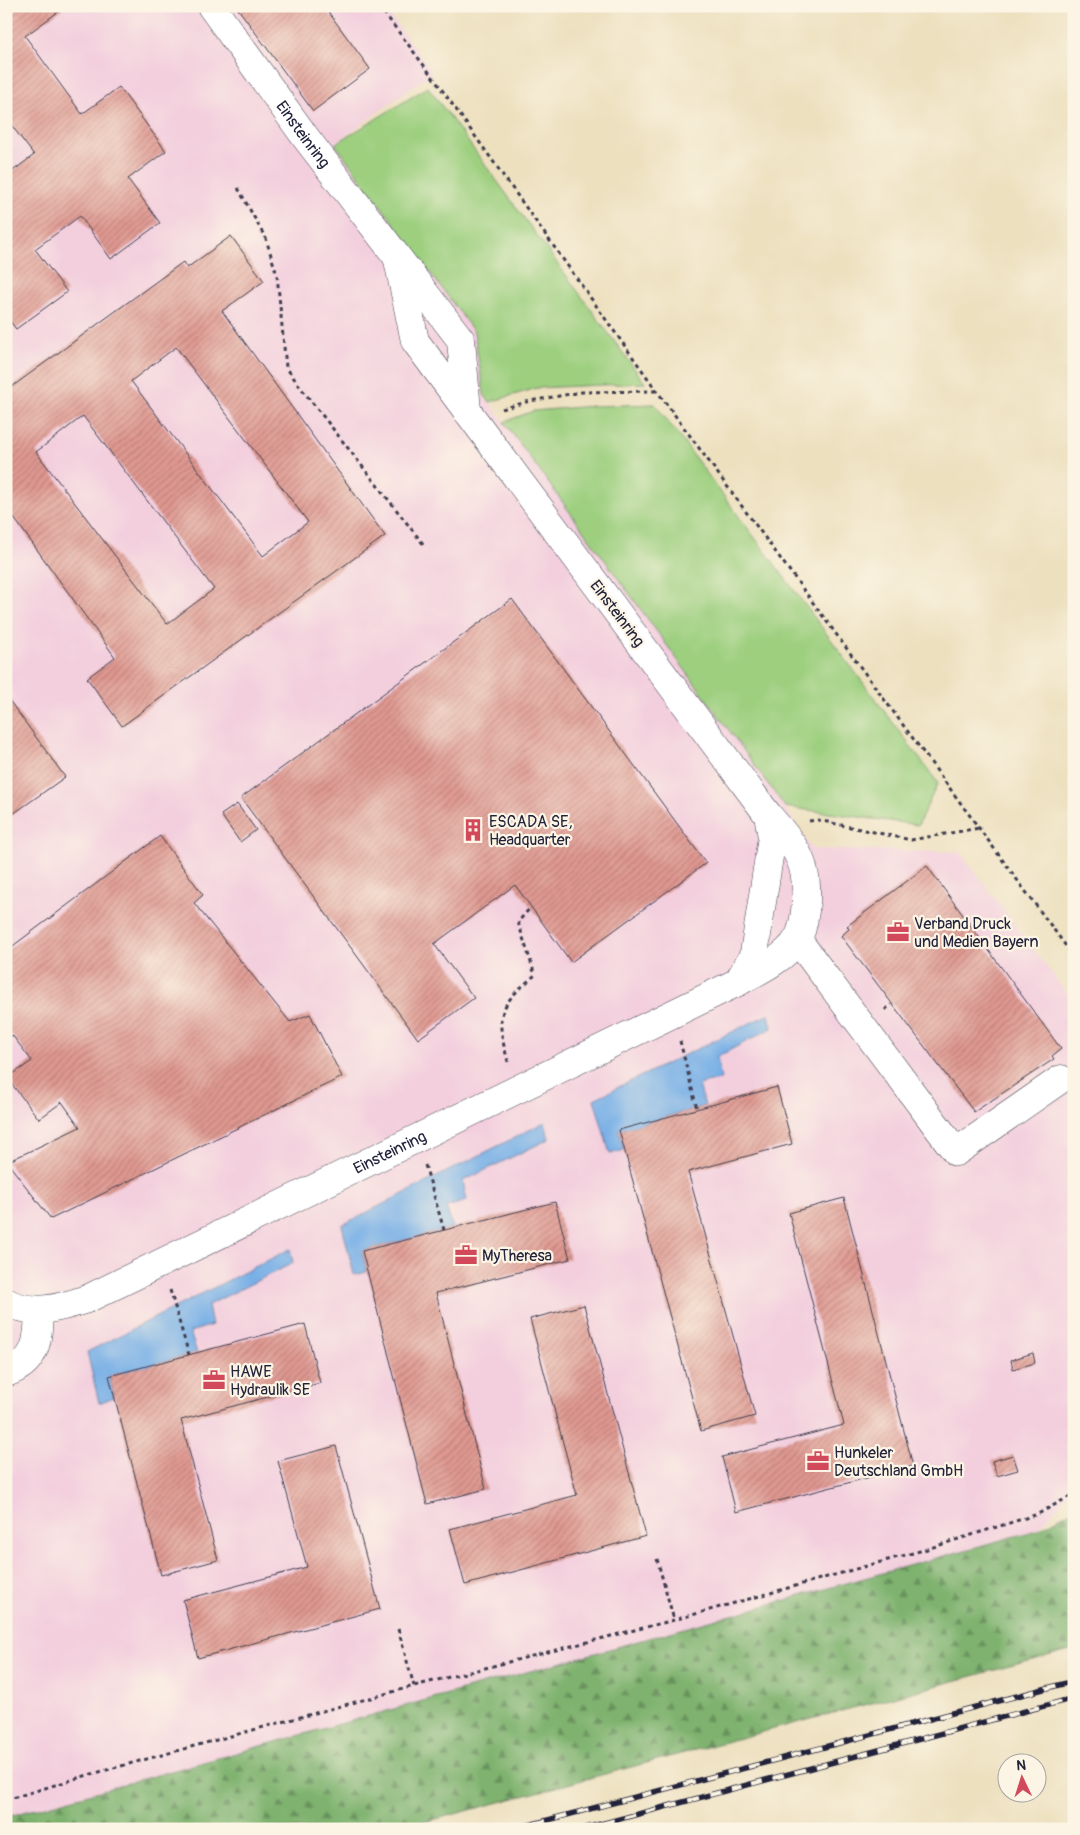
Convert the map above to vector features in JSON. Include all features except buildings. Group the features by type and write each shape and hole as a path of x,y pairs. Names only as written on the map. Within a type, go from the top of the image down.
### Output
{"street":[{"name":"Einsteinring","path":"211,6 398,260 461,340 470,414"},
{"name":"Einsteinring","path":"6,1302 17,1308 39,1311 60,1308 87,1300 738,982 766,967 785,953 797,939 803,923 806,899 805,872 798,853 415,341 398,260"},
{"name":"Einsteinring","path":"738,982 754,954 772,837 772,819"},
{"path":"797,939 956,1152 1061,1079"},
{"path":"6,1373 25,1363 32,1354 38,1332 39,1311"}],"path":[{"path":"379,6 435,80 657,391 1074,957"},
{"path":"238,188 266,239 277,275 286,367 424,546"},
{"path":"470,414 582,392 657,391"},
{"path":"772,819 818,820 911,840 979,828"},
{"path":"509,1065 503,1040 502,1015 513,994 535,975 518,922 531,907"},
{"path":"679,1038 697,1109"},
{"path":"425,1164 444,1230"},
{"path":"170,1290 189,1355"},
{"path":"6,1800 414,1686 674,1620 936,1546 1038,1514 1074,1494"},
{"path":"657,1559 674,1620"},
{"path":"398,1629 414,1686"}],"shaded area":[{"path":"6,6 384,6 432,72 335,144 474,332 485,395 785,807 812,849 960,852 1074,1003 1074,1487 1037,1530 6,1817"}],"green space":[{"path":"428,87 645,383 537,388 490,402 484,395 474,332 335,144"},
{"path":"655,404 938,783 918,825 785,807 504,422 533,411 592,406"},
{"path":"1074,1509 1074,1649 399,1829 6,1829 6,1817 1037,1530"}],"water":[{"path":"769,1014 772,1028 717,1057 721,1079 699,1085 705,1106 619,1130 624,1150 610,1154 594,1099"},
{"path":"545,1122 549,1139 463,1181 467,1201 446,1207 453,1228 362,1251 367,1272 354,1275 342,1225"},
{"path":"290,1249 293,1263 208,1305 212,1325 190,1332 197,1353 109,1376 114,1397 99,1403 87,1352"}],"railway":[{"path":"514,1829 1074,1681"},
{"path":"582,1829 1074,1698"}],"place":[{"name":"ESCADA SE, Headquarter","path":"473,830"},
{"name":"Verband Druck und Medien Bayern","path":"898,932"},
{"name":"MyTheresa","path":"466,1255"},
{"name":"HAWE Hydraulik SE","path":"214,1380"},
{"name":"Hunkeler Deutschland GmbH","path":"818,1461"}]}
